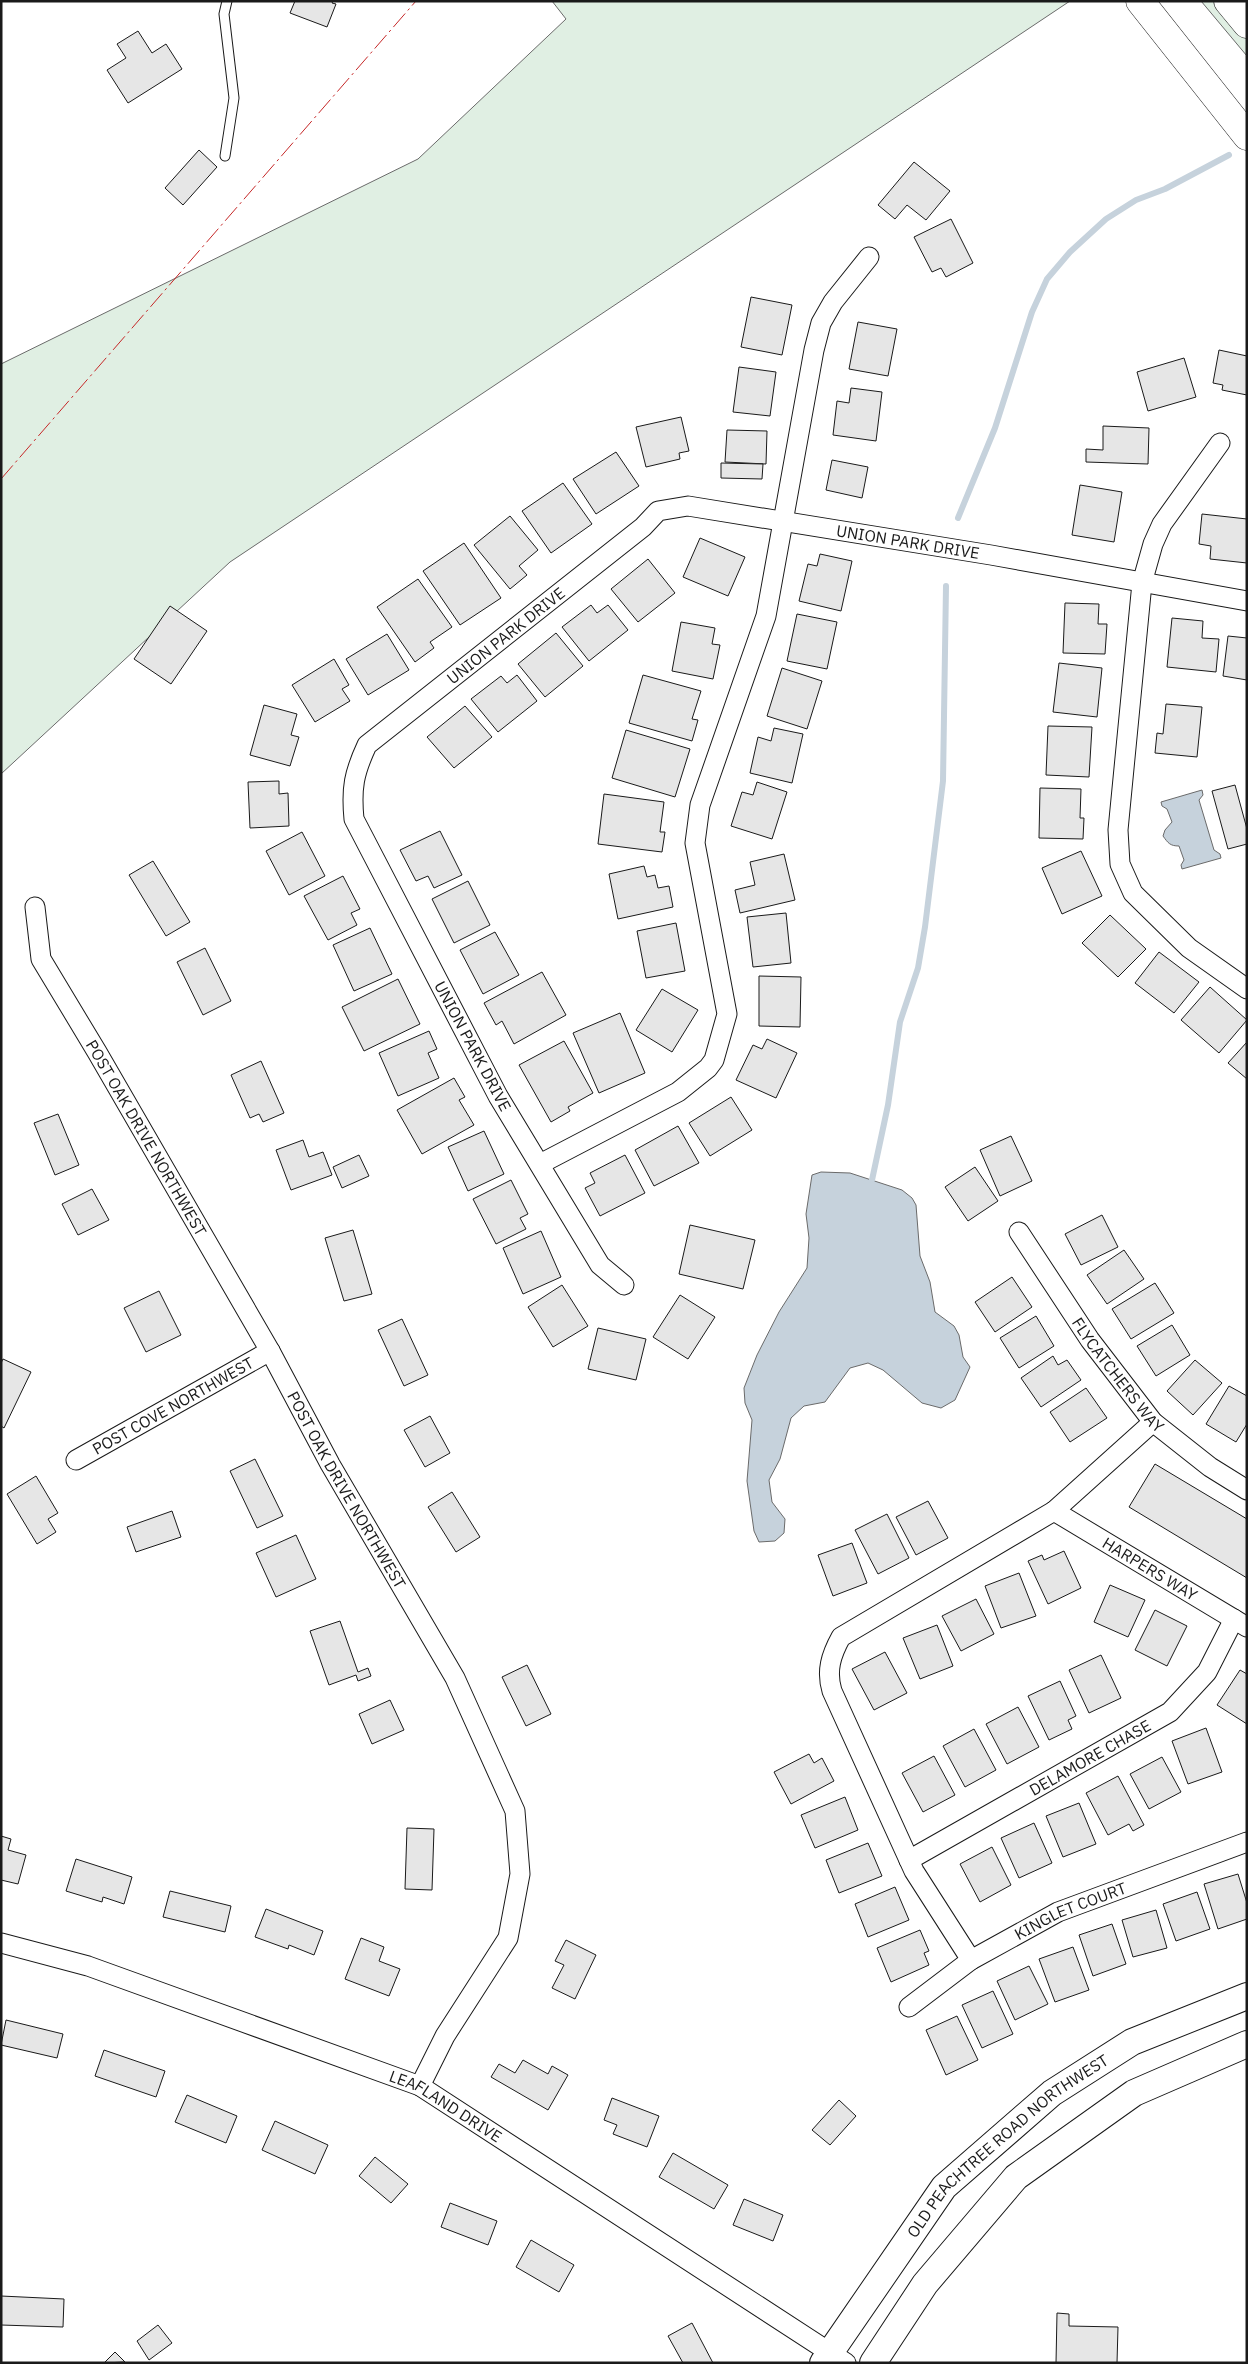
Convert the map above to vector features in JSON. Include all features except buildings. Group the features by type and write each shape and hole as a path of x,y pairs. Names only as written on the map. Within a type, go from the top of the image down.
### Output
{"main road":[{"path":"1140,1 1247,136"},
{"path":"1228,1 1247,24"},
{"name":"OLD PEACHTREE ROAD NORTHWEST","path":"833,2359 944,2188 1052,2093 1132,2042 1247,1996"},
{"name":"OLD PEACHTREE ROAD NORTHWEST","path":"873,2363 925,2284 1016,2177 1134,2093 1247,2044"}],"street":[{"path":"540,1164 678,1092 708,1068 714,1060 727,1014 696,843 700,805 766,616 814,350 821,323 833,302 869,257"},
{"path":"1220,443 1162,524 1153,544 1142,582 1118,830 1120,864 1133,893 1189,948 1247,989"},
{"name":"UNION PARK DRIVE","path":"624,1285 600,1265 498,1096 354,819 352,802 355,771 367,745 643,527 658,511 688,506 991,555 1247,601"},
{"name":"POST OAK DRIVE NORTHWEST","path":"35,907 41,959 102,1060 270,1351 330,1464 455,1678 515,1811 520,1874 508,1938 445,2036 420,2086"},
{"name":"FLYCATCHERS WAY","path":"1018,1232 1090,1340 1153,1422 1210,1467 1247,1490"},
{"name":"POST COVE NORTHWEST","path":"76,1460 270,1351"},
{"path":"971,1960 914,1872 832,1691 828,1679 831,1654 841,1637 1054,1511 1153,1422"},
{"name":"HARPERS WAY","path":"1054,1511 1240,1623"},
{"name":"DELAMORE CHASE","path":"909,1860 1170,1712 1207,1672 1240,1623"},
{"name":"KINGLET COURT","path":"909,2007 971,1960 1058,1912 1247,1842"},
{"name":"LEAFLAND DRIVE","path":"1,1943 88,1966 420,2086 833,2359"}],"lane":[{"path":"225,156 234,98 224,14 226,1"}],"green space":[{"path":"552,1 1070,1 230,562 1,774 1,364 418,159 566,19"},
{"path":"1201,1 1247,1 1247,56"}],"shaded area":[{"path":"1202,790 1203,795 1199,800 1214,850 1220,854 1221,858 1182,869 1181,865 1184,860 1179,846 1170,844 1163,836 1165,830 1172,822 1167,809 1162,806 1161,802"},
{"path":"821,1172 850,1173 902,1190 912,1198 916,1205 920,1256 930,1282 935,1312 954,1326 959,1335 963,1357 970,1367 955,1400 941,1408 922,1403 883,1370 868,1363 850,1368 825,1402 804,1406 791,1418 780,1459 769,1480 772,1502 785,1519 784,1533 775,1541 759,1542 754,1531 747,1481 752,1420 745,1403 744,1388 757,1355 779,1312 807,1268 809,1238 806,1214 812,1175"}],"waterway":[{"path":"958,518 995,428 1032,312 1047,279 1070,252 1106,219 1136,200 1165,189 1229,155"},
{"path":"872,1180 888,1105 900,1022 918,968 925,927 943,781 946,586"}],"power":[{"path":"1,479 416,1"}]}
